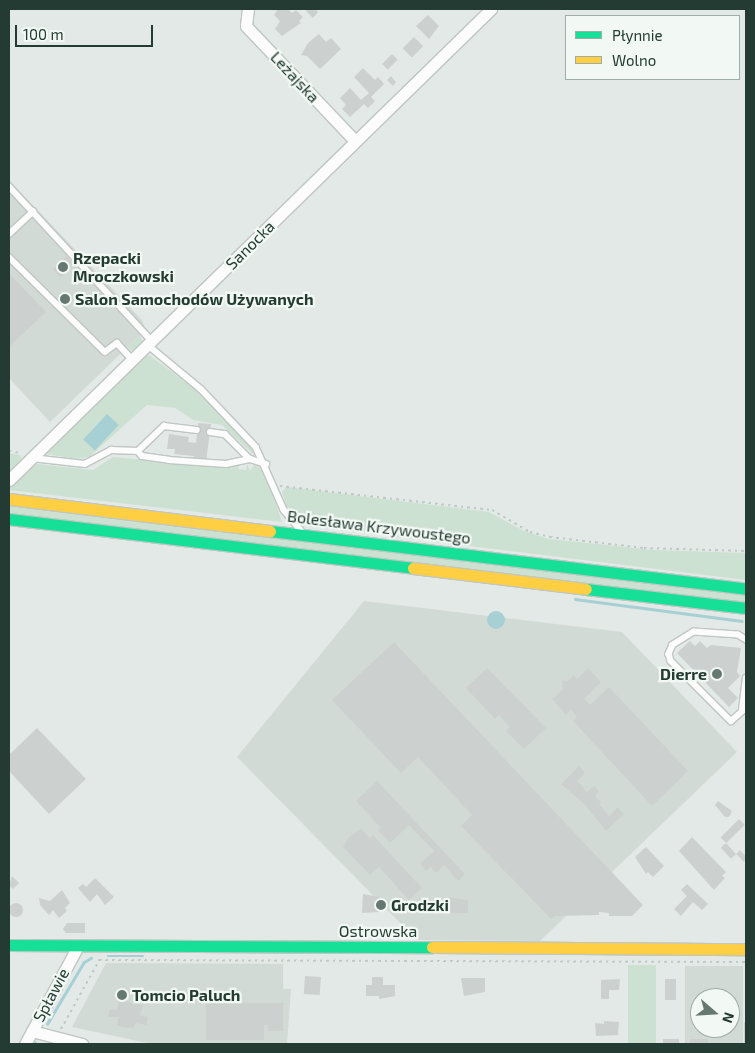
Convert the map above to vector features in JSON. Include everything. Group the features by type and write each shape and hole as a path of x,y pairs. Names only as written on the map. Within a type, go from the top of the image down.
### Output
{"main road":[{"name":"Bolesława Krzywoustego","path":"9,499 746,589"},
{"path":"9,519 746,608"},
{"name":"Ostrowska","path":"9,945 746,948"}],"street":[{"name":"Leżajska","path":"248,9 246,26 355,141"},
{"name":"Sanocka","path":"9,480 491,9"},
{"name":"Spławie","path":"25,1044 78,946"},
{"path":"32,1031 82,1044"}],"lane":[{"path":"9,186 150,343 201,389 256,447 266,464 287,515 297,528 311,535"},
{"path":"9,234 33,212"},
{"path":"9,257 105,352 117,344 133,360"},
{"path":"138,451 164,426 197,430"},
{"path":"210,432 225,434 250,459"},
{"path":"32,458 81,464 115,449 138,451 145,457 221,464 250,459 266,464"},
{"path":"710,603 726,612 746,615"},
{"path":"746,640 738,636 694,632 673,645 669,654 671,661 731,721 744,709 746,678"}],"path":[{"path":"287,486 492,510 530,532 550,537 650,548 746,551"},
{"path":"57,1038 99,960 102,945"},
{"path":"99,960 746,962"}],"shaded area":[{"name":"Salon Samochodów Używanych","path":"9,180 141,319 146,329 50,422 9,378"},
{"path":"364,601 622,632 737,752 540,941 417,940 237,757"},
{"path":"106,963 283,964 283,989 291,989 287,1044 152,1044 72,1027"},
{"path":"685,966 743,966 743,1044 685,1044"}],"green space":[{"path":"140,335 143,343 136,351 130,350 127,347"},
{"path":"149,355 199,392 253,449 253,454 222,425 193,420 175,408 147,405 89,457 76,459 46,454 45,451 140,358"},
{"path":"9,453 20,455 22,461 9,475"},
{"path":"113,457 231,468 239,463 238,469 246,470 247,464 250,471 254,465 258,466 267,477 282,522 9,490 9,486 23,472 37,464 93,470"},
{"path":"286,487 489,512 522,530 549,539 654,550 746,553 746,580 307,526 293,517 287,508 282,492"},
{"path":"9,504 745,594 744,603 9,513"},
{"path":"628,965 656,965 656,1044 628,1044"}],"water":[{"path":"107,414 119,425 95,451 83,440"},
{"path":"496,611 502,614 505,620 502,626 496,629 490,626 487,620 490,614"}],"building":[{"path":"274,9 288,9 292,13 296,10 303,17 299,21 301,23 282,36 275,29 280,21 274,15 277,11"},
{"path":"308,9 315,9 318,12 313,18 306,11"},
{"path":"428,15 439,26 429,39 416,26"},
{"path":"319,34 326,42 331,38 341,49 320,69 307,56 301,55 308,43"},
{"path":"414,37 423,46 412,58 403,48"},
{"path":"392,54 398,60 388,70 382,64"},
{"path":"363,68 375,80 378,77 384,84 371,97 375,101 368,108 364,104 350,117 342,109 346,105 340,98 350,88 361,100 369,93 354,77"},
{"path":"391,76 396,82 393,86 387,80"},
{"name":"Rzepacki Mroczkowski","path":"66,256 74,264 60,277 53,269"},
{"path":"9,273 46,312 9,347"},
{"path":"198,423 211,424 206,461 194,460 194,456 174,454 175,449 167,449 169,434 189,437 188,442 196,443"},
{"name":"Dierre","path":"690,641 695,646 700,641 707,648 711,645 741,648 737,672 740,676 728,688 738,698 729,707 677,653"},
{"path":"394,642 643,905 632,916 609,916 609,913 599,912 599,915 555,916 551,919 461,826 472,815 418,757 401,773 332,700"},
{"path":"487,668 546,728 524,749 506,731 510,727 499,715 495,719 466,688"},
{"path":"588,668 601,682 584,699 590,705 609,687 688,771 652,806 573,721 577,717 571,710 566,715 552,699 563,690 562,680 568,681 574,675 577,679"},
{"path":"37,728 86,779 49,814 9,771 9,755"},
{"path":"579,766 585,773 577,781 587,792 594,786 599,791 595,796 609,816 618,807 624,814 606,831 585,805 561,784"},
{"path":"377,781 465,874 458,881 444,865 436,873 431,867 426,871 420,864 434,851 409,825 390,843 378,830 381,828 356,801"},
{"path":"718,801 732,811 729,817 725,817 715,805"},
{"path":"739,819 745,825 726,843 721,837"},
{"path":"361,829 370,838 373,835 422,888 409,900 379,867 370,875 343,847 349,837"},
{"path":"692,837 726,872 722,876 725,878 714,890 679,851"},
{"path":"726,843 736,854 731,859 721,848"},
{"path":"646,847 664,866 653,877 648,872 646,874 635,857"},
{"path":"740,850 746,857 744,862 736,854"},
{"path":"12,876 19,883 13,889 9,885"},
{"path":"95,878 114,897 105,905 97,894 90,902 78,888 83,884 86,887"},
{"path":"687,884 708,904 702,910 693,902 681,916 674,909 687,896 681,890"},
{"path":"62,890 70,903 65,908 67,911 59,918 53,910 49,915 40,905 39,898 50,901"},
{"path":"363,894 380,897 380,912 362,913"},
{"path":"447,897 468,900 468,913 448,913"},
{"path":"13,903 19,903 23,910 19,917 13,917 9,913 9,907"},
{"path":"67,923 85,923 85,933 66,933 63,929"},
{"path":"305,976 321,977 320,995 304,994"},
{"path":"372,977 383,977 383,985 395,985 395,996 379,999 379,996 366,996 366,985 372,985"},
{"path":"461,978 485,978 485,992 464,996"},
{"path":"620,979 619,990 609,990 609,999 601,999 601,980"},
{"path":"665,979 676,979 676,1000 665,1000"},
{"path":"119,1000 143,1005 140,1015 148,1017 146,1025 135,1023 134,1028 122,1027 117,1025 119,1017 108,1017 110,1009 117,1010"},
{"path":"206,1003 283,1003 283,1031 268,1031 268,1025 264,1025 264,1040 206,1040"},
{"path":"604,1021 619,1022 618,1035 596,1036 595,1023 604,1024"},
{"path":"744,1022 746,1022 746,1044 744,1044"},
{"path":"663,1039 679,1039 679,1044 663,1044"},
{"path":"690,1039 708,1039 708,1044 690,1044"}],"waterway":[{"path":"575,599 742,621"},
{"path":"108,956 143,956"},
{"path":"47,1024 84,962 91,958"}],"traffic: fast":[{"path":"9,519 413,568"},
{"path":"270,531 746,589"},
{"path":"586,589 746,608"},
{"path":"9,945 432,947"}],"traffic: slow":[{"path":"9,499 270,531"},
{"path":"413,568 586,589"},
{"path":"432,947 746,949"}],"place":[{"name":"Rzepacki Mroczkowski","path":"63,267"},
{"name":"Salon Samochodów Używanych","path":"65,299"},
{"name":"Dierre","path":"717,674"},
{"name":"Grodzki","path":"381,905"},
{"name":"Tomcio Paluch","path":"122,995"}]}
